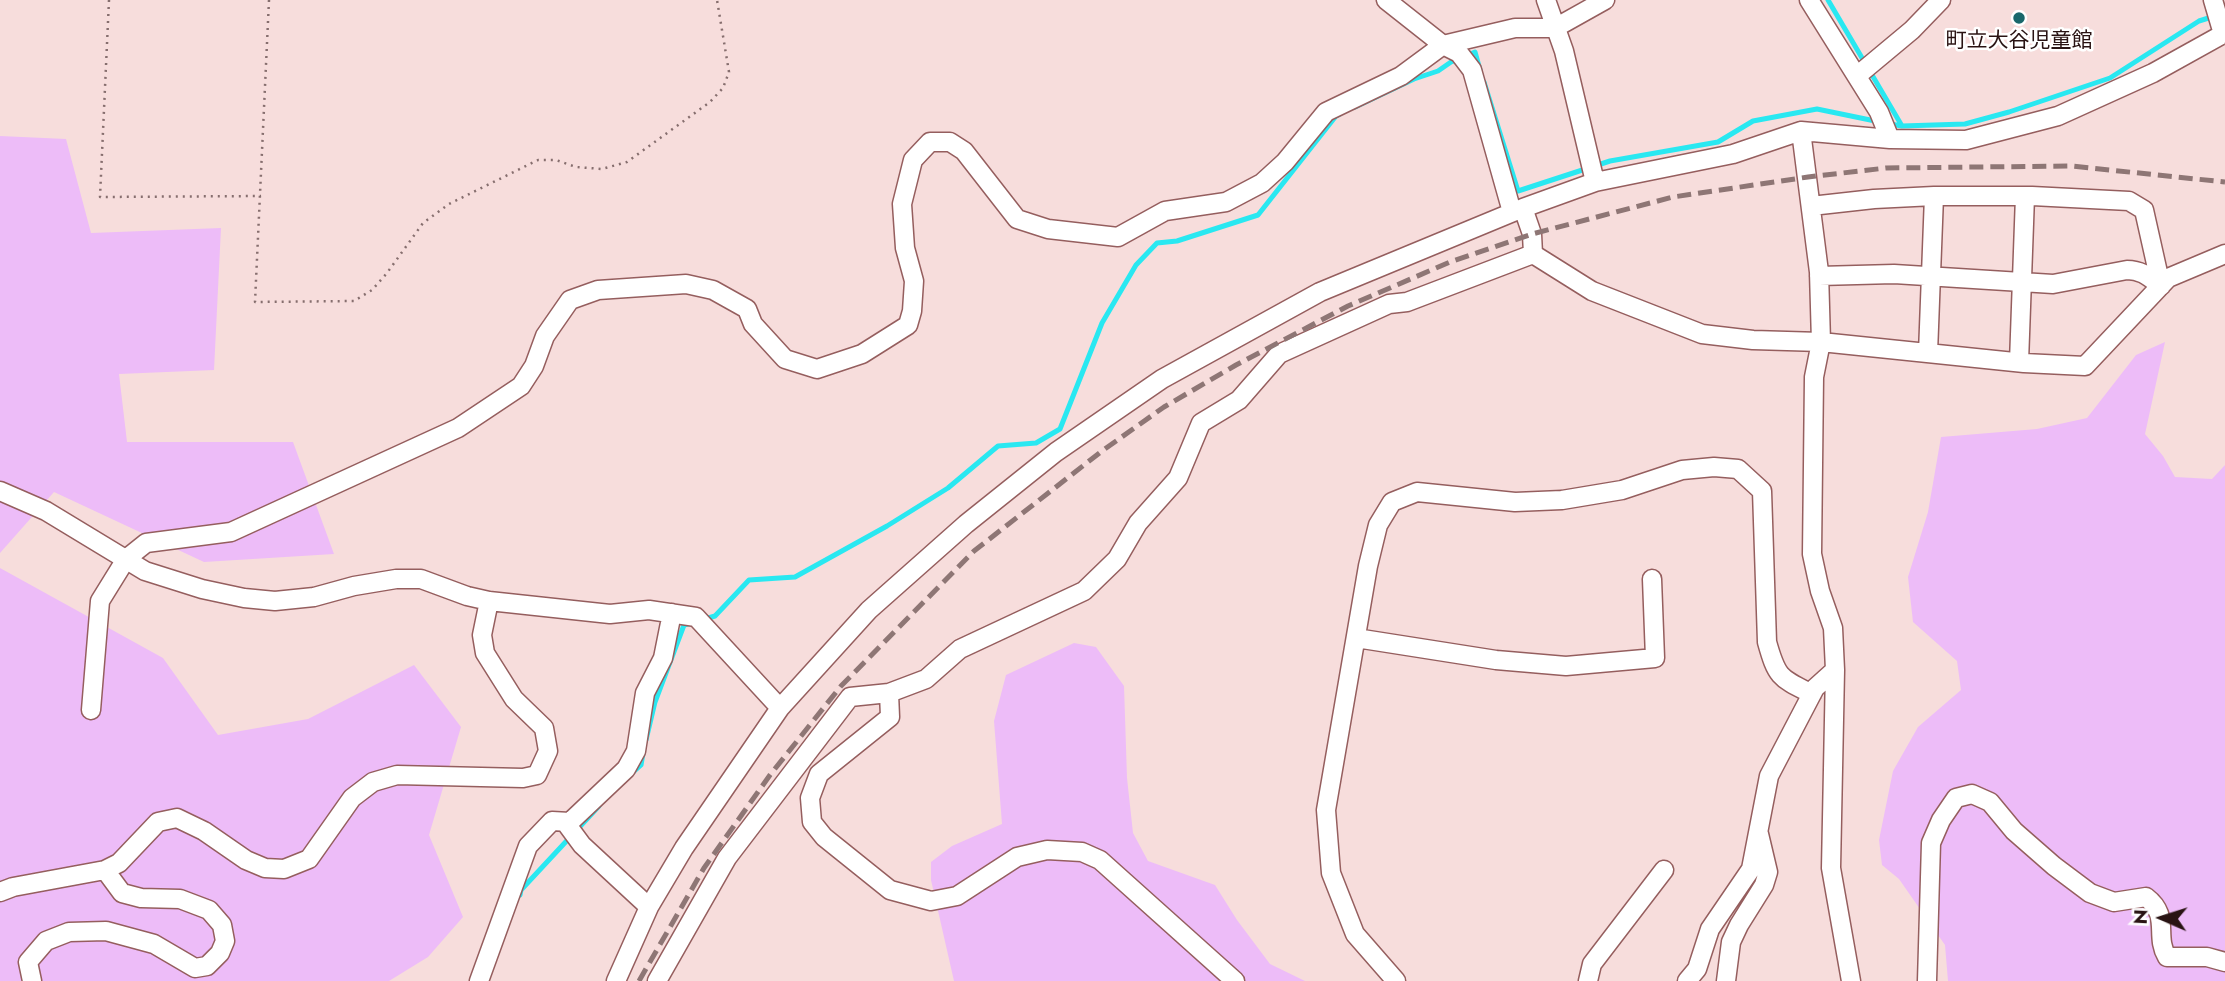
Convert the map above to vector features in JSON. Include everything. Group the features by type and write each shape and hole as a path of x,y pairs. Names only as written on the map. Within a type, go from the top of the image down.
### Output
{"street":[{"path":"1386,0 1443,46 1459,53 1472,70 1517,210 1532,234 1533,254"},
{"path":"1546,0 1564,51 1595,181"},
{"path":"91,710 100,601 126,559 146,543 232,533 458,428 521,386 534,366 545,337 570,300 597,290 686,284 713,290 747,309 753,324 785,359 817,369 862,354 908,325 914,281 905,248 902,204 913,160 930,142 950,142 964,151 1017,219 1048,229 1118,237 1166,211 1226,202 1262,183 1285,162 1326,112 1401,76 1443,46 1515,28 1555,28 1605,0"},
{"path":"1809,0 1880,112 1890,139"},
{"path":"1857,75 1912,30 1941,0"},
{"path":"616,981 649,907 684,848 780,708 869,610 966,524 1056,452 1162,379 1320,292 1517,210 1595,181 1733,154 1801,131 1890,139 1966,140 2058,116 2153,72 2219,20"},
{"path":"1801,131 1819,276 1821,342 1814,377 1812,554 1820,591 1833,628 1835,670 1831,868 1851,981"},
{"path":"1811,206 1934,196 2025,196 2129,201 2144,210 2161,286"},
{"path":"1928,353 1934,196"},
{"path":"2019,362 2025,196"},
{"path":"1533,254 1591,290 1702,334 2085,366 2168,278 2225,254"},
{"path":"657,981 727,858 850,697 889,693 926,679 960,649 1084,591 1117,559 1138,523 1178,478 1201,423 1240,400 1279,355 1389,304 1407,302 1533,254"},
{"path":"1819,276 1882,274 2022,283 2070,282 2136,270 2161,286"},
{"path":"1396,981 1355,934 1331,873 1326,810 1368,566 1378,525 1392,502 1417,492 1515,502 1562,500 1622,490 1682,470 1714,467 1738,469 1762,491 1767,642 1773,665 1784,680 1812,694"},
{"path":"0,491 46,511 145,571 202,589 244,598 275,601 314,597 354,586 396,579 421,579 488,601 610,614 649,610 696,617 780,708"},
{"path":"1356,638 1496,660 1566,666 1655,658 1652,579"},
{"path":"0,892 13,887 105,870 119,863 158,822 177,818 204,831 246,860 265,868 284,869 309,859 352,798 373,782 397,775 523,778 537,775 548,751 544,728 514,699 485,653 482,635 488,601"},
{"path":"479,981 527,846 552,821 570,822 626,769 636,751 645,693 663,657 672,612"},
{"path":"1687,981 1697,969 1710,929 1751,869 1769,776 1815,688 1835,670"},
{"path":"889,693 890,716 819,774 810,798 812,822 824,837 890,890 931,901 957,896 1017,857 1047,850 1082,852 1100,860 1235,981"},
{"path":"1927,981 1931,843 1941,820 1956,798 1972,794 1990,802 2014,831 2090,893 2114,902 2146,897 2157,905 2163,928 2161,948 2166,957 2207,957 2225,962"},
{"path":"565,822 582,845 649,907"},
{"path":"1726,981 1731,942 1764,885 1768,873 1757,830"},
{"path":"32,981 28,962 46,940 69,932 106,931 154,944 195,968 207,966 220,953 225,941 222,925 209,910 180,899 141,898 122,893 105,870"},
{"path":"1588,981 1592,964 1664,870"}],"path":[{"path":"109,0 100,197 261,196"},
{"path":"269,0 255,302 354,301 372,290 423,223 449,204 538,160 556,160 576,167 602,169 627,162 710,102 723,88 729,72 717,0"}],"shaded area":[{"path":"0,136 66,139 91,233 221,228 214,370 119,374 127,442 293,442 334,554 204,562 54,492 0,553"},
{"path":"2165,342 2145,434 2163,456 2175,477 2212,479 2225,465 2225,981 1948,981 1945,945 1899,879 1882,865 1879,840 1893,771 1918,727 1961,690 1957,661 1913,622 1908,577 1928,512 1941,437 2037,429 2087,418 2136,355"},
{"path":"0,568 163,658 218,735 308,719 414,665 461,727 429,835 463,917 428,957 389,981 0,981"},
{"path":"1074,643 1096,647 1124,686 1127,778 1133,833 1148,861 1215,885 1270,964 1305,981 954,981 931,880 931,862 952,846 1002,824 994,721 1006,675"}],"waterway":[{"path":"1828,0 1902,126"},
{"path":"1890,124 1965,124 2009,112 2110,78 2199,21 2215,16"},
{"path":"1355,107 1475,52 1480,70"},
{"path":"1484,82 1518,191 1610,161 1718,142 1753,121 1817,109 1880,122"},
{"path":"705,619 715,616 749,580 795,577 887,526 948,488 998,446 1036,443 1060,429 1102,323 1136,265 1157,243 1177,241 1258,215 1340,114"},
{"path":"646,740 655,702 684,625 692,623"},
{"path":"631,774 641,765 643,753"},
{"path":"520,895 521,890 599,806"}],"railway":[{"path":"639,981 704,868 770,775 841,686 974,551 1102,451 1164,407 1236,365 1348,306 1450,262 1532,234 1673,197 1808,177 1886,168 2071,166 2225,182"}],"place":[{"name":"町立大谷児童館","path":"2019,18"}]}
